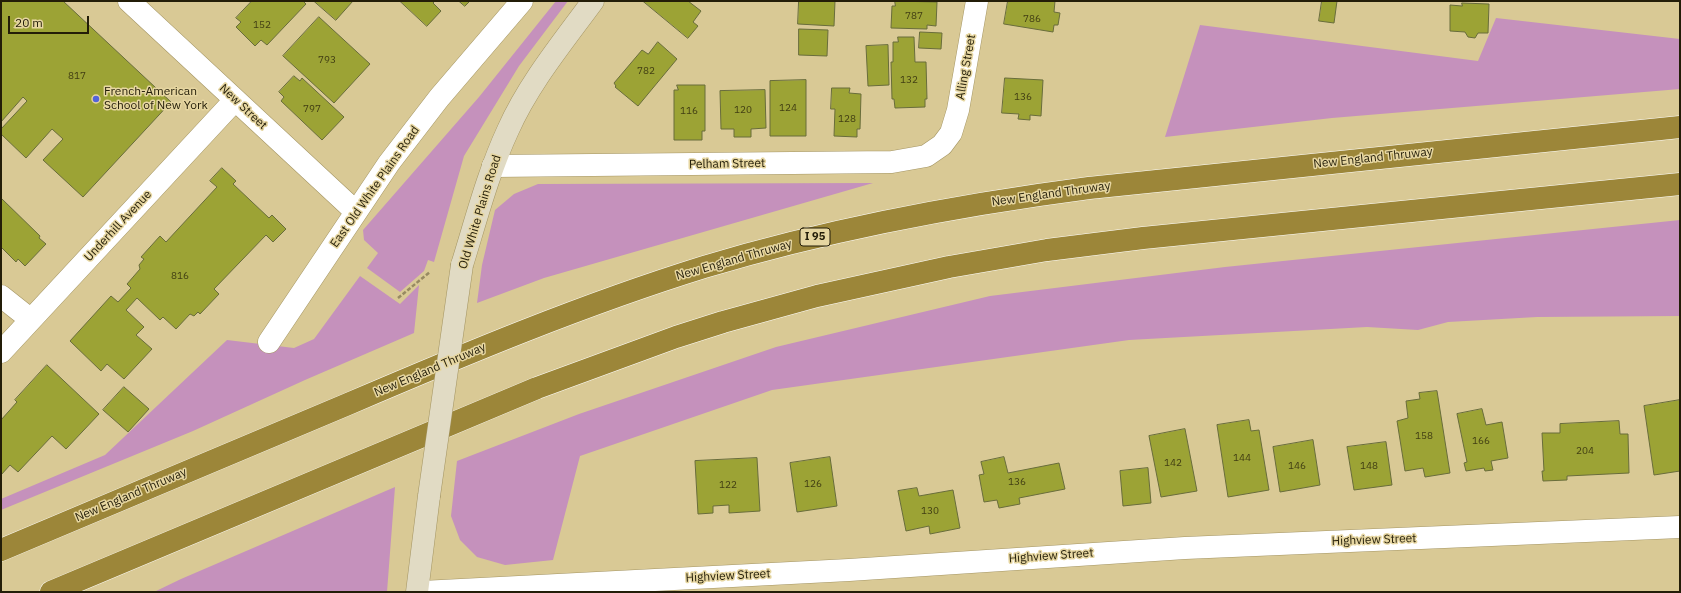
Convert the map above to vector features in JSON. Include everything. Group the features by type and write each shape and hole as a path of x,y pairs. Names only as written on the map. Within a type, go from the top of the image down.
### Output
{"highway":[{"name":"New England Thruway","path":"1,550 428,370 525,331 664,280 800,241 945,210 1066,191 1190,176 1680,127"},
{"path":"51,592 537,388 676,337 723,322 817,296 941,269 1054,250 1164,236 1680,184"}],"street":[{"name":"New Street","path":"129,1 356,212"},
{"name":"East Old White Plains Road","path":"269,342 389,163 439,98 522,1"},
{"name":"Old White Plains Road","path":"417,592 462,265 493,166 508,128 536,79 593,1"},
{"name":"Alling Street","path":"951,133 958,110 977,1"},
{"name":"Underhill Avenue","path":"1,352 30,319 235,100"},
{"name":"Pelham Street","path":"493,166 892,162 926,156 942,145 951,133"},
{"path":"1,296 30,319"},
{"name":"Highview Street","path":"422,592 849,570 1185,548 1680,527"}],"path":[{"path":"398,298 430,272"}],"shaded area":[{"path":"556,1 568,1 519,66 464,156 434,262 428,260 424,271 400,292 367,268 378,253 364,240 363,230 479,97"},
{"path":"1496,18 1680,39 1680,89 1332,118 1165,137 1200,25 1478,61"},
{"path":"873,183 544,278 477,303 482,265 495,210 514,194 538,184"},
{"path":"1680,220 1680,316 1537,317 1448,322 1418,330 1367,327 1129,340 772,390 580,456 553,560 505,565 477,557 460,540 451,516 457,461 579,414 776,347 990,296 1225,267"},
{"path":"360,276 400,304 419,285 414,333 305,380 193,431 1,510 1,499 105,455 227,340 294,348 314,339"},
{"path":"395,487 387,592 154,592 181,579"}],"building":[{"name":"French-American School of New York","path":"1,1 63,1 171,102 83,197 43,160 63,139 52,129 26,158 1,134 1,129 27,101 23,97 1,122"},
{"path":"252,1 303,1 306,4 267,45 261,40 255,46 236,27 241,22 236,18"},
{"path":"314,1 353,1 336,20"},
{"path":"400,1 435,1 433,3 441,11 427,26"},
{"path":"459,1 470,1 465,6"},
{"path":"643,1 688,1 701,11 693,22 698,26 688,38"},
{"path":"799,1 835,1 834,26 798,24"},
{"path":"895,1 937,2 936,26 927,25 927,29 891,28 892,6 895,6"},
{"path":"1008,1 1055,1 1054,12 1060,13 1058,25 1054,25 1053,32 1004,24"},
{"path":"1322,1 1337,1 1334,23 1319,21"},
{"path":"1462,3 1489,4 1488,33 1478,33 1475,38 1468,37 1465,32 1450,31 1450,5 1462,6"},
{"path":"319,17 370,64 334,103 283,56"},
{"path":"799,29 828,30 827,56 799,55"},
{"path":"920,32 942,33 941,49 919,48"},
{"path":"898,37 914,37 915,62 926,62 927,99 925,99 925,107 895,108 894,99 892,99 891,62 893,62 893,42 898,42"},
{"path":"658,42 677,59 638,106 615,87 616,86 614,83 642,50 648,54"},
{"path":"888,45 889,85 868,86 866,46"},
{"path":"294,76 300,81 302,78 344,117 322,140 281,101 284,97 279,92"},
{"path":"1005,78 1043,80 1041,116 1030,115 1030,120 1018,119 1019,114 1002,113"},
{"path":"806,80 806,136 770,136 770,81"},
{"path":"677,85 705,85 705,131 702,131 702,140 674,140 674,90 678,90"},
{"path":"832,88 850,88 849,93 861,94 860,129 857,129 857,137 834,136 835,109 831,109"},
{"path":"765,90 766,128 751,129 751,137 734,137 734,129 721,129 720,91"},
{"path":"222,168 236,181 233,184 269,218 272,215 286,229 273,242 266,235 214,289 219,294 200,314 198,312 194,316 190,314 176,329 163,317 160,320 137,298 126,310 144,327 136,335 152,349 124,379 107,364 101,371 70,341 111,296 118,302 131,288 127,284 140,269 139,265 144,259 141,257 160,236 166,242 217,187 210,181"},
{"path":"1,198 40,236 39,238 46,244 25,266 18,259 16,262 1,247"},
{"path":"47,365 99,414 66,449 52,436 18,472 10,465 1,475 1,420 17,402 15,400"},
{"path":"124,387 149,409 128,432 103,410"},
{"path":"1437,391 1450,473 1425,477 1423,468 1405,471 1397,421 1408,418 1406,401 1420,399 1419,393"},
{"path":"1680,400 1680,471 1654,475 1644,406"},
{"path":"1482,409 1486,425 1502,422 1508,458 1491,461 1493,470 1485,471 1484,468 1466,471 1464,463 1467,462 1457,414"},
{"path":"1249,420 1251,431 1259,430 1269,490 1228,497 1217,425"},
{"path":"1619,421 1620,434 1628,434 1629,473 1567,476 1567,480 1543,481 1542,471 1544,471 1542,433 1560,433 1560,424"},
{"path":"1185,429 1197,491 1161,497 1149,436"},
{"path":"1313,440 1320,485 1280,492 1273,447"},
{"path":"1386,442 1392,485 1354,490 1347,447"},
{"path":"830,457 837,506 797,512 790,463"},
{"path":"1004,457 1008,473 1059,463 1065,489 1019,498 1020,504 999,508 997,500 984,502 979,475 984,474 981,462"},
{"path":"757,458 760,511 729,513 729,505 713,506 713,513 698,514 695,461"},
{"path":"1148,468 1151,503 1123,506 1120,471"},
{"path":"917,488 919,496 953,490 960,528 930,534 929,526 906,531 898,491"}],"place":[{"name":"French-American School of New York","path":"96,99"}]}
